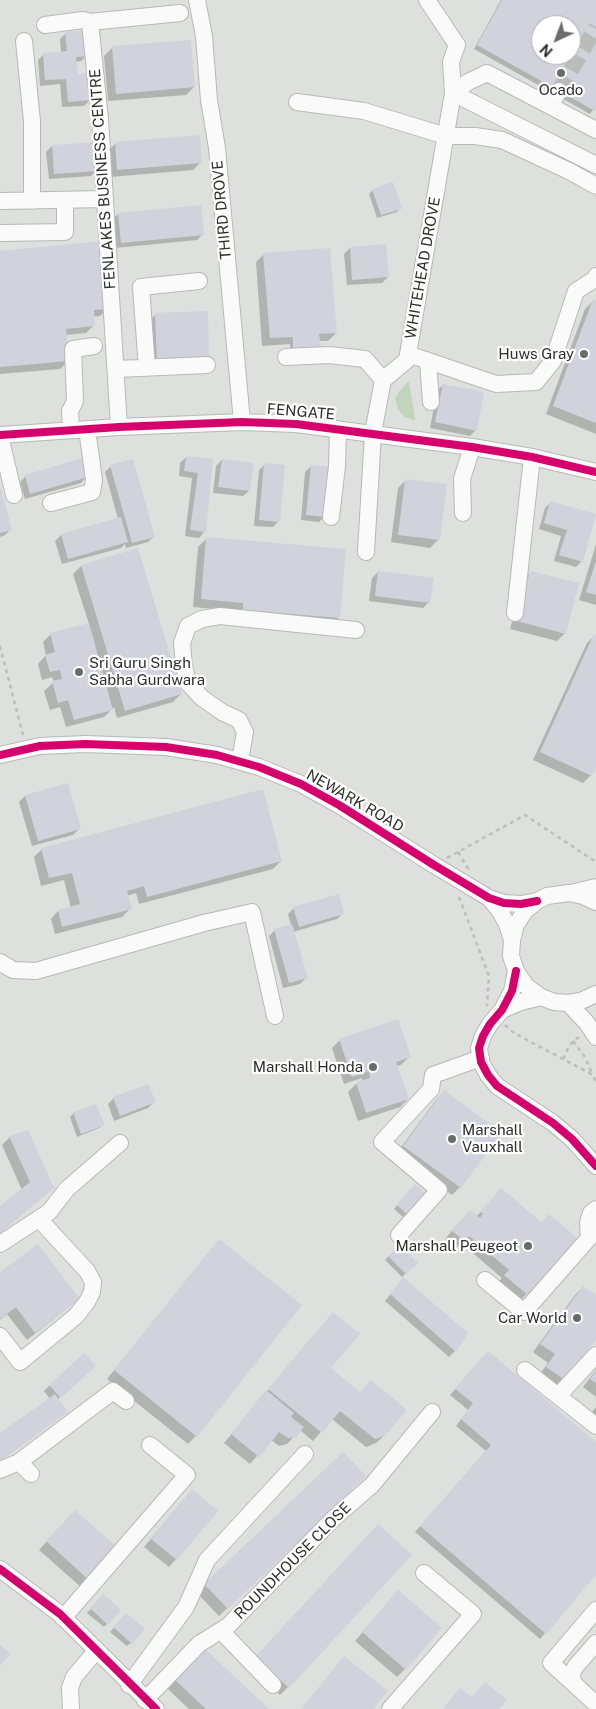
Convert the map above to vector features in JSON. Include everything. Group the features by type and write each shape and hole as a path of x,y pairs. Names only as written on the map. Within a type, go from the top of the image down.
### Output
{"street":[{"name":"THIRD DROVE","path":"196,0 204,36 209,100 217,148 242,422"},
{"name":"WHITEHEAD DROVE","path":"383,380 407,360 453,93 451,62 458,45 427,0"},
{"path":"45,25 83,20 90,22 180,13"},
{"name":"FENLAKES BUSINESS CENTRE","path":"90,22 100,119 120,426"},
{"path":"24,41 32,121 32,201"},
{"path":"596,130 487,73 468,82 453,93 596,165"},
{"path":"550,106 559,91"},
{"path":"297,102 364,111 446,136 475,136 502,140 570,171 596,186"},
{"path":"0,201 105,199"},
{"path":"0,233 65,232 65,200"},
{"path":"408,354 496,384 536,382 553,361 576,291 596,278"},
{"path":"147,368 141,287 199,281"},
{"path":"51,503 92,492 94,480 79,430 70,411 75,401 73,349 94,346"},
{"path":"286,358 328,355 365,359 383,380 373,433 366,552"},
{"path":"428,362 431,402"},
{"path":"116,369 208,365"},
{"name":"FENGATE","path":"0,436 120,426 242,422 296,424 472,447 532,457 596,472"},
{"path":"332,517 337,466 338,429"},
{"path":"0,436 14,495"},
{"path":"463,513 462,479 472,447"},
{"path":"514,613 532,457"},
{"path":"240,761 245,732 239,720 222,712 202,698 188,683 182,643 188,626 202,619 220,616 356,630"},
{"name":"NEWARK ROAD","path":"0,755 40,746 85,744 166,747 217,755 259,767 300,784 339,804 488,898 504,903 521,904 537,901 547,896 569,893"},
{"path":"569,893 596,887"},
{"path":"569,893 583,896 596,902"},
{"name":"NEWARK ROAD","path":"488,898 503,917 512,940"},
{"path":"537,901 525,911 516,925 512,940 511,956 516,971 526,986 540,997 554,1002 568,1003 581,1001 596,994"},
{"path":"0,962 13,970 36,971 204,923 252,912 275,1016"},
{"path":"516,971 512,991 502,1010 483,1036 480,1048 481,1058 488,1075 497,1086 553,1123 572,1138 596,1166"},
{"path":"502,1010 540,997"},
{"path":"568,1003 594,1033"},
{"path":"399,1235 439,1190 382,1142 431,1089 433,1074 481,1058"},
{"path":"0,1244 49,1212 67,1189 120,1142"},
{"path":"486,1280 524,1312 589,1238 588,1223 591,1213 596,1210"},
{"path":"0,1336 20,1362 76,1316 92,1292 93,1282 87,1271 39,1219"},
{"path":"558,1396 596,1355"},
{"path":"525,1370 596,1426"},
{"path":"0,1470 19,1462 112,1391 126,1401"},
{"name":"ROUNDHOUSE CLOSE","path":"150,1704 199,1644 228,1626 334,1518 372,1484 432,1412"},
{"path":"63,1618 187,1475 150,1444"},
{"path":"129,1684 186,1607 206,1560 305,1454"},
{"path":"19,1462 31,1474"},
{"path":"0,1570 32,1592 63,1618 150,1704"},
{"path":"390,1709 473,1614 424,1573"},
{"path":"596,1610 551,1663 596,1704"},
{"path":"220,1631 273,1685"},
{"path":"572,1683 572,1673 576,1666 596,1643"},
{"path":"71,1709 70,1688 74,1677 96,1651"}],"path":[{"path":"0,646 27,748"},
{"path":"434,865 525,816 596,862"},
{"path":"563,1059 573,1041 594,1033"},
{"path":"573,1041 585,1057 593,1075"}],"green space":[{"path":"409,381 415,420 404,417 398,409 395,398"}],"building":[{"name":"Ocado","path":"502,0 596,0 595,111 477,45"},
{"path":"86,30 88,56 76,57 78,74 89,73 91,100 68,102 66,79 45,80 43,53 67,51 65,32"},
{"path":"191,40 195,87 116,94 112,46"},
{"path":"200,135 202,163 117,170 115,142"},
{"path":"96,142 98,171 54,174 52,145"},
{"path":"393,182 402,209 381,215 372,189"},
{"path":"201,205 204,235 121,243 118,213"},
{"path":"103,241 109,309 94,310 95,326 66,329 69,361 0,367 0,251"},
{"path":"386,244 389,277 352,280 350,247"},
{"path":"330,248 337,333 319,334 321,347 293,349 293,337 270,338 263,253"},
{"name":"Huws Gray","path":"593,299 596,301 596,423 553,406"},
{"path":"208,311 209,363 157,364 155,313"},
{"path":"443,384 484,392 477,431 435,422"},
{"path":"186,456 213,459 206,532 190,530 198,473 184,471"},
{"path":"82,458 88,477 30,494 25,475"},
{"path":"133,459 155,537 132,543 110,465"},
{"path":"222,459 254,463 250,491 218,487"},
{"path":"264,463 285,465 280,522 259,520"},
{"path":"311,465 331,467 326,517 306,515"},
{"path":"405,479 447,484 440,540 398,535"},
{"path":"0,486 12,530 0,533"},
{"path":"550,501 596,514 583,562 559,555 567,530 544,523"},
{"path":"121,517 128,542 68,559 61,534"},
{"path":"206,537 346,549 340,618 243,610 243,603 201,599"},
{"path":"138,548 182,694 125,711 81,565"},
{"path":"596,561 596,595 586,592"},
{"path":"378,571 434,578 430,603 375,596"},
{"path":"530,571 579,583 566,634 517,621"},
{"path":"89,623 113,710 74,720 68,700 58,703 52,681 62,679 60,670 50,672 45,655 55,652 50,633"},
{"path":"594,634 596,635 596,768 592,776 540,752"},
{"path":"68,783 81,829 38,841 25,795"},
{"path":"263,789 282,861 147,897 144,886 127,891 132,909 62,927 58,910 80,904 72,873 49,878 41,848"},
{"path":"339,894 344,914 299,927 293,907"},
{"path":"292,924 308,978 289,983 274,929"},
{"name":"Marshall Honda","path":"398,1019 411,1057 396,1062 409,1099 366,1113 356,1082 370,1078 369,1071 352,1077 339,1039"},
{"path":"148,1084 156,1102 120,1116 113,1097"},
{"name":"Marshall Vauxhall","path":"444,1090 502,1133 461,1188 403,1146"},
{"path":"96,1104 105,1125 81,1134 73,1112"},
{"path":"28,1130 54,1188 0,1233 0,1206 30,1182 9,1136"},
{"path":"415,1184 426,1194 408,1215 397,1205"},
{"name":"Marshall Peugeot","path":"501,1188 541,1222 549,1214 581,1241 553,1274 549,1270 528,1295 504,1275 509,1270 469,1236 465,1241 452,1231 470,1210 480,1218 483,1214 480,1212"},
{"path":"219,1239 302,1305 197,1437 114,1370"},
{"path":"38,1244 80,1299 35,1333 16,1307 0,1319 0,1272"},
{"path":"399,1245 418,1263 406,1274 388,1256"},
{"path":"403,1277 468,1333 456,1352 390,1294"},
{"name":"Car World","path":"583,1286 596,1295 596,1340 565,1380 546,1367 555,1354 540,1344"},
{"path":"333,1312 360,1334 331,1368 360,1392 371,1380 407,1410 385,1436 375,1439 340,1411 322,1433 268,1389"},
{"path":"488,1351 596,1442 596,1575 546,1634 420,1526 491,1445 461,1419 473,1403 455,1389"},
{"path":"84,1353 96,1366 61,1398 49,1385"},
{"path":"596,1371 596,1383 590,1379"},
{"path":"266,1390 294,1413 291,1417 304,1427 296,1437 288,1438 279,1432 259,1457 231,1434"},
{"path":"55,1394 68,1412 0,1461 0,1433"},
{"path":"343,1452 366,1476 228,1609 204,1584"},
{"path":"192,1489 218,1511 177,1560 151,1539"},
{"path":"75,1510 119,1549 90,1581 46,1541"},
{"path":"378,1524 412,1555 289,1688 255,1657"},
{"path":"398,1590 442,1628 406,1670 362,1632"},
{"path":"103,1594 121,1610 108,1625 90,1608"},
{"path":"126,1613 145,1629 132,1644 113,1627"},
{"path":"0,1645 10,1654 0,1666"},
{"path":"205,1649 269,1709 206,1709 175,1680"},
{"path":"344,1656 388,1691 373,1709 301,1709"},
{"path":"485,1682 507,1700 499,1709 443,1709 460,1688 472,1697"}],"tunnel":[{"path":"559,91 596,27"}],"cycle path":[{"path":"0,435 119,427 242,422 296,424 472,447 532,457 596,472"},
{"path":"0,755 40,746 85,744 166,747 217,755 259,767 301,784 339,805 489,898 504,903 521,904 537,901"},
{"path":"516,971 512,991 502,1010 483,1036 479,1048 481,1062 497,1086 553,1123 572,1139 596,1166"},
{"path":"0,1569 60,1614 156,1709"}],"place":[{"name":"Ocado","path":"561,73"},
{"name":"Huws Gray","path":"584,354"},
{"name":"Sri Guru Singh Sabha Gurdwara","path":"79,672"},
{"name":"Marshall Honda","path":"373,1067"},
{"name":"Marshall Vauxhall","path":"452,1139"},
{"name":"Marshall Peugeot","path":"528,1246"},
{"name":"Car World","path":"577,1318"}]}
